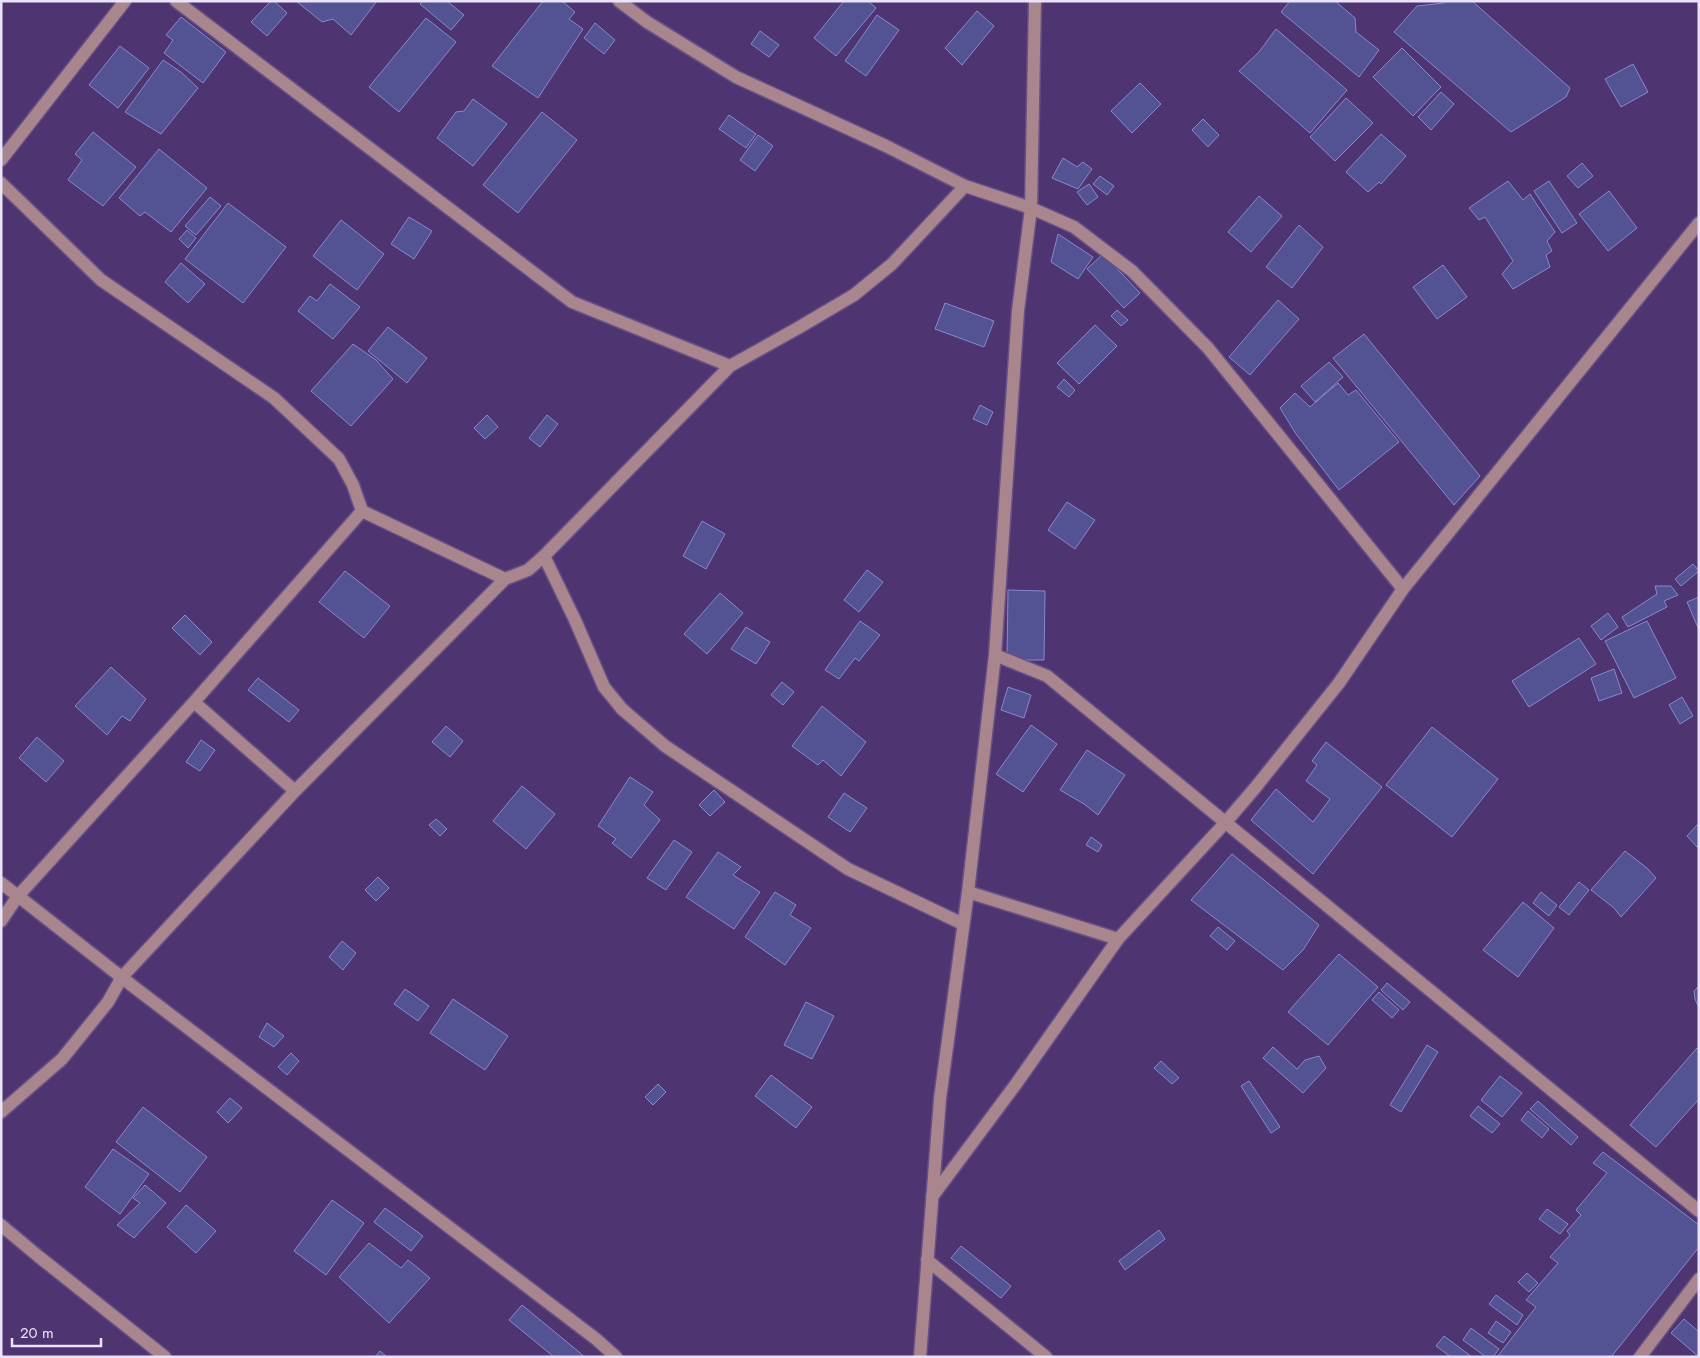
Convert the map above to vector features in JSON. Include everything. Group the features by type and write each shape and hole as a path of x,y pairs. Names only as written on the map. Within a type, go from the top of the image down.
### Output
{"street":[{"path":"1,160 125,1"},
{"path":"176,1 572,302 730,366"},
{"path":"619,1 647,22 736,77 886,146 965,186 1031,208 1074,227 1132,271 1208,348 1403,589"},
{"path":"920,1357 940,1099 968,892 995,656 1018,311 1031,208 1035,1"},
{"path":"1,183 101,280 274,398 339,459 353,485 362,511 506,579"},
{"path":"1,1112 62,1059 108,1002 122,977 295,791 506,579 528,570 544,556 730,366 854,295 892,264 965,186"},
{"path":"932,1197 1016,1084 1118,939 1225,823 1339,683 1403,589 1699,223"},
{"path":"1,921 18,896 194,702 362,511"},
{"path":"544,556 575,620 604,687 622,709 665,746 848,870 963,924"},
{"path":"995,656 1047,676 1699,1211"},
{"path":"194,702 295,791"},
{"path":"1,882 134,987 596,1339 616,1357"},
{"path":"968,892 1118,939"},
{"path":"1,1225 164,1357"},
{"path":"927,1260 1046,1357"},
{"path":"1640,1357 1699,1279"}],"building":[{"path":"271,1 274,1 287,13 267,36 251,22"},
{"path":"296,1 377,1 351,35 333,19 322,22"},
{"path":"423,1 447,1 464,15 451,30 420,4"},
{"path":"543,1 562,1 575,12 569,19 583,29 538,98 492,66"},
{"path":"844,1 868,1 876,8 836,56 814,38"},
{"path":"1290,1 1335,1 1355,18 1356,32 1379,50 1359,77 1281,12"},
{"path":"1444,1 1472,1 1570,88 1566,97 1511,132 1394,32 1417,6 1444,3"},
{"path":"977,11 994,26 962,65 945,48"},
{"path":"877,15 899,30 866,76 845,61"},
{"path":"181,17 226,52 203,83 164,53 173,40 166,35"},
{"path":"426,18 456,42 399,112 369,87"},
{"path":"595,23 615,40 604,54 584,38"},
{"path":"1276,29 1347,90 1310,133 1239,71 1259,52"},
{"path":"760,31 779,45 769,57 751,44"},
{"path":"120,46 149,68 118,108 89,85"},
{"path":"1402,48 1441,87 1413,116 1373,77"},
{"path":"163,60 181,72 198,88 161,134 125,112"},
{"path":"1633,64 1648,92 1621,107 1605,79"},
{"path":"1140,83 1161,104 1132,133 1111,111"},
{"path":"1441,92 1454,104 1431,130 1418,117"},
{"path":"1346,98 1373,123 1335,161 1310,137"},
{"path":"473,99 507,124 473,166 437,138 456,112 464,111"},
{"path":"542,112 577,140 518,213 483,185"},
{"path":"729,115 756,134 746,148 719,129"},
{"path":"1203,119 1219,135 1208,147 1192,130"},
{"path":"93,132 136,167 103,206 68,180 82,160 75,154"},
{"path":"1381,134 1406,156 1381,184 1379,182 1368,192 1346,172"},
{"path":"758,135 773,146 755,171 740,160"},
{"path":"159,149 207,188 171,232 145,212 140,216 119,198"},
{"path":"1063,158 1077,167 1083,162 1092,169 1078,189 1052,178"},
{"path":"1582,163 1593,176 1578,188 1567,176"},
{"path":"1100,176 1114,186 1107,195 1093,184"},
{"path":"1508,181 1523,200 1530,194 1555,232 1547,241 1552,251 1546,255 1550,267 1513,289 1502,274 1513,261 1485,217 1479,220 1469,208"},
{"path":"1549,181 1577,223 1562,233 1534,191"},
{"path":"1089,184 1098,197 1087,205 1077,192"},
{"path":"1609,191 1637,228 1608,251 1579,214"},
{"path":"1259,196 1282,216 1251,252 1228,232"},
{"path":"210,197 221,206 196,235 185,226"},
{"path":"228,203 286,247 243,303 185,259"},
{"path":"409,217 432,231 414,259 391,244"},
{"path":"341,220 384,254 357,290 313,256"},
{"path":"1299,225 1323,247 1292,288 1266,267"},
{"path":"187,230 196,238 188,248 179,239"},
{"path":"1058,234 1093,257 1078,279 1051,262"},
{"path":"1103,254 1140,293 1124,308 1087,269"},
{"path":"181,263 205,284 188,303 165,282"},
{"path":"1443,265 1467,297 1437,319 1413,287"},
{"path":"330,284 360,307 333,339 298,311 310,296 317,301"},
{"path":"1278,300 1299,319 1250,375 1229,357"},
{"path":"945,303 994,321 984,347 935,329"},
{"path":"1117,310 1128,320 1121,326 1111,316"},
{"path":"1095,325 1117,346 1079,384 1057,363"},
{"path":"388,327 427,358 407,383 368,351"},
{"path":"1364,334 1480,476 1454,505 1333,358"},
{"path":"353,344 376,360 393,379 351,426 311,391"},
{"path":"1329,362 1343,377 1315,402 1301,386"},
{"path":"1064,379 1075,390 1069,397 1057,387"},
{"path":"1338,383 1348,395 1356,390 1399,442 1339,490 1296,434 1280,408 1295,393 1310,407"},
{"path":"980,405 993,412 987,425 973,419"},
{"path":"487,415 498,427 485,439 474,428"},
{"path":"547,415 558,424 540,447 529,438"},
{"path":"1067,502 1095,520 1075,549 1048,530"},
{"path":"702,521 725,534 706,569 683,556"},
{"path":"1693,564 1699,571 1681,586 1675,579"},
{"path":"867,570 883,582 859,612 844,600"},
{"path":"345,571 390,606 364,638 319,602"},
{"path":"1655,586 1671,586 1678,595 1664,601 1667,607 1628,627 1622,617 1657,594"},
{"path":"1008,590 1045,591 1044,660 1007,660"},
{"path":"720,593 743,613 707,654 684,634"},
{"path":"1699,597 1699,630 1687,602"},
{"path":"1608,613 1618,627 1601,640 1591,626"},
{"path":"185,615 212,642 200,655 172,628"},
{"path":"860,621 880,635 859,661 855,658 839,679 825,670"},
{"path":"1647,621 1676,678 1634,698 1605,641"},
{"path":"746,627 770,642 756,664 731,649"},
{"path":"1579,638 1596,664 1529,707 1512,681"},
{"path":"111,667 146,699 130,721 122,716 107,735 75,706"},
{"path":"1614,669 1622,693 1599,701 1591,678"},
{"path":"258,678 299,710 289,722 248,690"},
{"path":"782,682 794,692 783,705 771,695"},
{"path":"1008,687 1031,695 1024,718 1001,710"},
{"path":"1682,697 1693,716 1680,724 1669,705"},
{"path":"822,706 866,742 841,776 823,760 818,765 792,746"},
{"path":"1031,725 1057,744 1023,792 996,774"},
{"path":"446,726 463,741 450,757 432,742"},
{"path":"1432,727 1498,779 1452,837 1386,785"},
{"path":"37,737 64,761 46,782 19,758"},
{"path":"201,740 215,750 200,771 186,762"},
{"path":"1326,742 1382,787 1313,874 1251,820 1276,789 1313,822 1330,799 1306,781 1317,765 1312,761"},
{"path":"1087,750 1125,775 1098,815 1060,790"},
{"path":"630,777 653,792 644,805 660,820 631,858 612,843 616,839 598,826"},
{"path":"522,786 555,814 526,849 493,821"},
{"path":"714,790 725,802 710,816 699,805"},
{"path":"844,793 867,808 850,832 828,817"},
{"path":"436,819 447,829 440,836 429,825"},
{"path":"1699,825 1698,848 1687,836"},
{"path":"1091,837 1102,845 1098,852 1086,845"},
{"path":"674,840 692,852 666,890 647,878"},
{"path":"1625,851 1647,868 1656,878 1621,917 1614,908 1591,890"},
{"path":"718,852 741,867 733,875 760,892 734,929 686,897"},
{"path":"1232,854 1319,925 1303,950 1283,970 1191,900"},
{"path":"378,877 389,888 376,901 365,890"},
{"path":"1579,882 1589,890 1569,915 1559,907"},
{"path":"775,892 796,905 790,915 811,928 785,965 745,937"},
{"path":"1541,892 1557,905 1549,916 1533,903"},
{"path":"1523,902 1554,928 1518,977 1483,950"},
{"path":"1218,927 1235,941 1227,950 1210,936"},
{"path":"342,941 356,953 343,970 329,957"},
{"path":"1339,954 1378,987 1328,1045 1288,1012"},
{"path":"1387,983 1410,1002 1403,1010 1381,990"},
{"path":"1699,986 1699,1008 1694,991"},
{"path":"405,989 429,1006 418,1021 394,1004"},
{"path":"1379,992 1399,1010 1392,1018 1372,1000"},
{"path":"453,999 508,1036 485,1070 430,1033"},
{"path":"806,1002 834,1016 812,1059 784,1045"},
{"path":"267,1023 284,1036 274,1047 259,1037"},
{"path":"1427,1045 1438,1052 1401,1112 1390,1105"},
{"path":"1273,1047 1297,1069 1305,1060 1319,1056 1326,1068 1303,1093 1263,1058"},
{"path":"1697,1048 1699,1049 1699,1099 1656,1147 1630,1125"},
{"path":"291,1053 299,1061 287,1075 278,1067"},
{"path":"1161,1061 1179,1078 1172,1084 1154,1068"},
{"path":"771,1075 812,1107 796,1128 755,1096"},
{"path":"1500,1076 1522,1093 1502,1117 1481,1100"},
{"path":"1249,1081 1280,1127 1271,1133 1241,1086"},
{"path":"658,1084 666,1092 653,1105 645,1097"},
{"path":"230,1098 242,1108 228,1123 217,1112"},
{"path":"1538,1101 1578,1137 1571,1145 1530,1109"},
{"path":"1478,1106 1500,1124 1492,1133 1470,1116"},
{"path":"143,1107 207,1157 180,1192 116,1142"},
{"path":"1528,1111 1549,1129 1542,1138 1521,1120"},
{"path":"113,1149 149,1174 120,1214 85,1187"},
{"path":"1603,1152 1699,1225 1699,1247 1611,1357 1497,1357 1536,1307 1526,1300 1558,1263 1550,1257 1570,1235 1567,1231 1581,1215 1576,1210 1607,1173 1593,1163"},
{"path":"145,1185 166,1203 134,1238 117,1225 140,1203 133,1198"},
{"path":"332,1200 364,1223 326,1275 294,1251"},
{"path":"186,1205 216,1231 196,1253 167,1227"},
{"path":"385,1208 423,1236 411,1251 374,1222"},
{"path":"1547,1209 1568,1224 1560,1234 1539,1219"},
{"path":"1159,1230 1165,1239 1125,1270 1119,1261"},
{"path":"369,1243 401,1268 408,1260 430,1278 389,1323 339,1277"},
{"path":"961,1246 1011,1286 1001,1298 951,1258"},
{"path":"1527,1273 1538,1283 1529,1292 1518,1282"},
{"path":"1496,1295 1523,1315 1517,1325 1489,1304"},
{"path":"522,1305 585,1357 554,1357 509,1320"},
{"path":"1684,1319 1699,1332 1699,1357 1671,1333"},
{"path":"1496,1321 1511,1332 1503,1343 1488,1333"},
{"path":"1471,1328 1499,1349 1493,1357 1486,1357 1463,1340"},
{"path":"1444,1336 1472,1357 1451,1357 1436,1346"},
{"path":"380,1351 387,1357 375,1357"}]}
